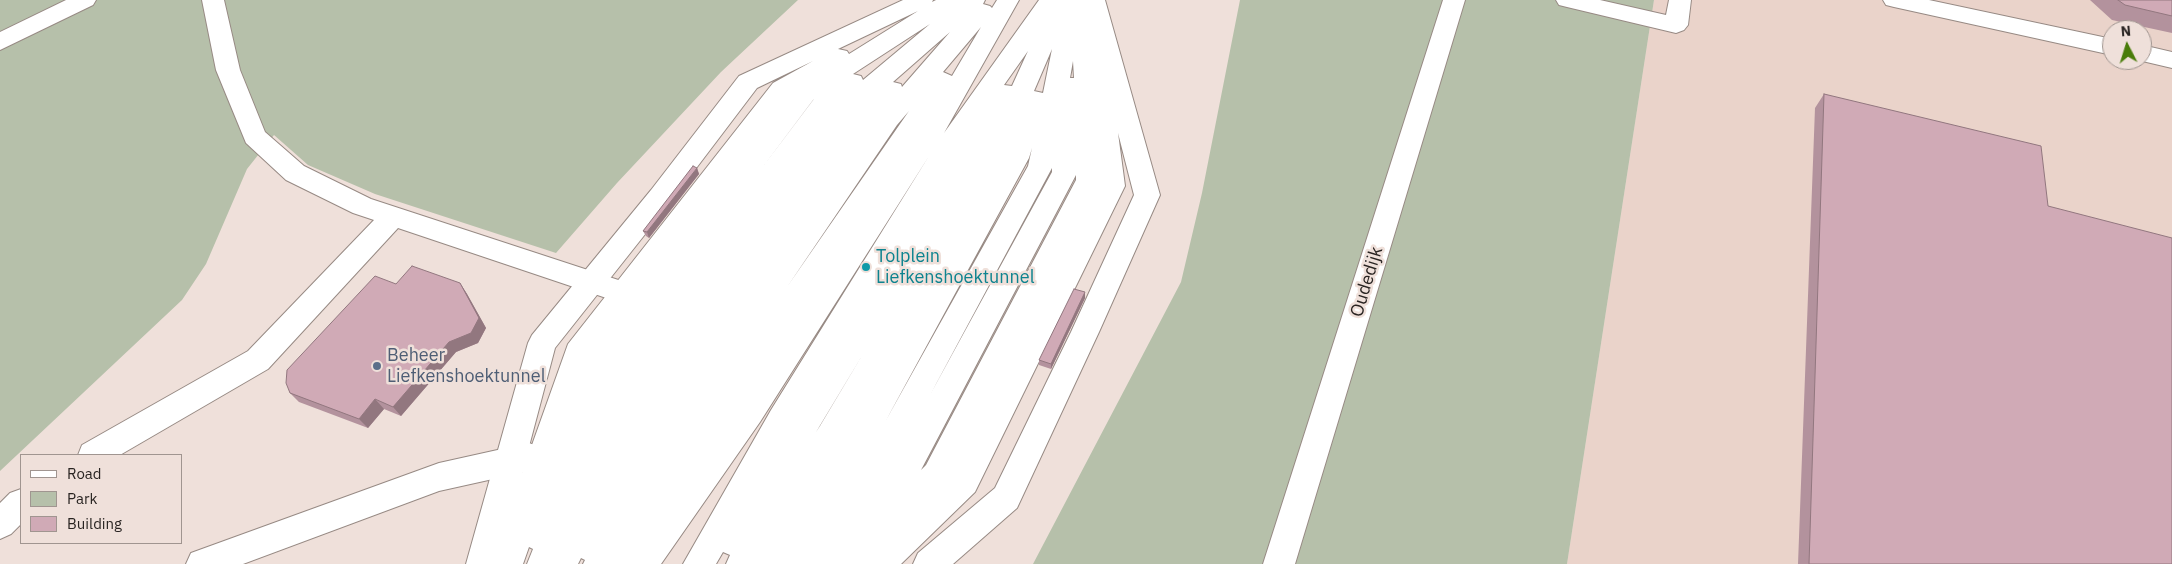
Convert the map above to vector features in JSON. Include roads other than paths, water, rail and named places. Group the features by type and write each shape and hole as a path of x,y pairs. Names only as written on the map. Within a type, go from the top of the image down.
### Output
{"main road":[{"path":"0,22 49,0"},
{"path":"0,42 85,0"},
{"path":"213,0 228,70 255,138 295,173 362,206 590,283 707,320 749,413"},
{"path":"482,564 542,343 660,197 748,82 922,0"},
{"path":"507,564 610,441 699,395 707,320 782,89 941,0"},
{"path":"620,564 713,420 707,320 804,94 952,0"},
{"path":"707,320 825,102 964,0"},
{"path":"707,320 847,108 974,0"},
{"path":"707,320 868,114 983,0"},
{"path":"524,564 652,378 707,320 888,119 992,0"},
{"path":"707,320 911,125 1000,0"},
{"path":"600,564 610,441 602,360 707,320 932,132 1008,0"},
{"path":"699,564 782,420 954,139 1051,0"},
{"path":"718,564 805,426 975,145 1057,0"},
{"path":"742,564 831,435 995,151 1062,0"},
{"path":"766,564 856,443 1016,158 1067,0"},
{"path":"793,564 883,453 1041,166 1073,0"},
{"path":"820,564 908,465 1064,172 1078,0"},
{"path":"851,564 937,475 1089,180 1083,0"},
{"path":"879,564 964,482 1112,186 1087,0"},
{"path":"929,564 1006,498 1085,332 1147,195 1094,0"},
{"name":"Oudedijk","path":"1279,564 1454,0"},
{"path":"1567,0 1676,25 1680,0"},
{"path":"1894,0 2102,45"},
{"path":"2152,55 2172,60"},
{"path":"96,454 258,360 394,216"},
{"path":"202,564 258,552 439,477 749,413"},
{"path":"642,564 749,413"},
{"path":"543,564 610,441"},
{"path":"562,564 610,441"},
{"path":"581,564 610,441"},
{"path":"0,524 20,504"}],"place":[{"name":"Tolplein Liefkenshoektunnel","path":"866,267"},
{"name":"Beheer Liefkenshoektunnel","path":"377,366"}]}
